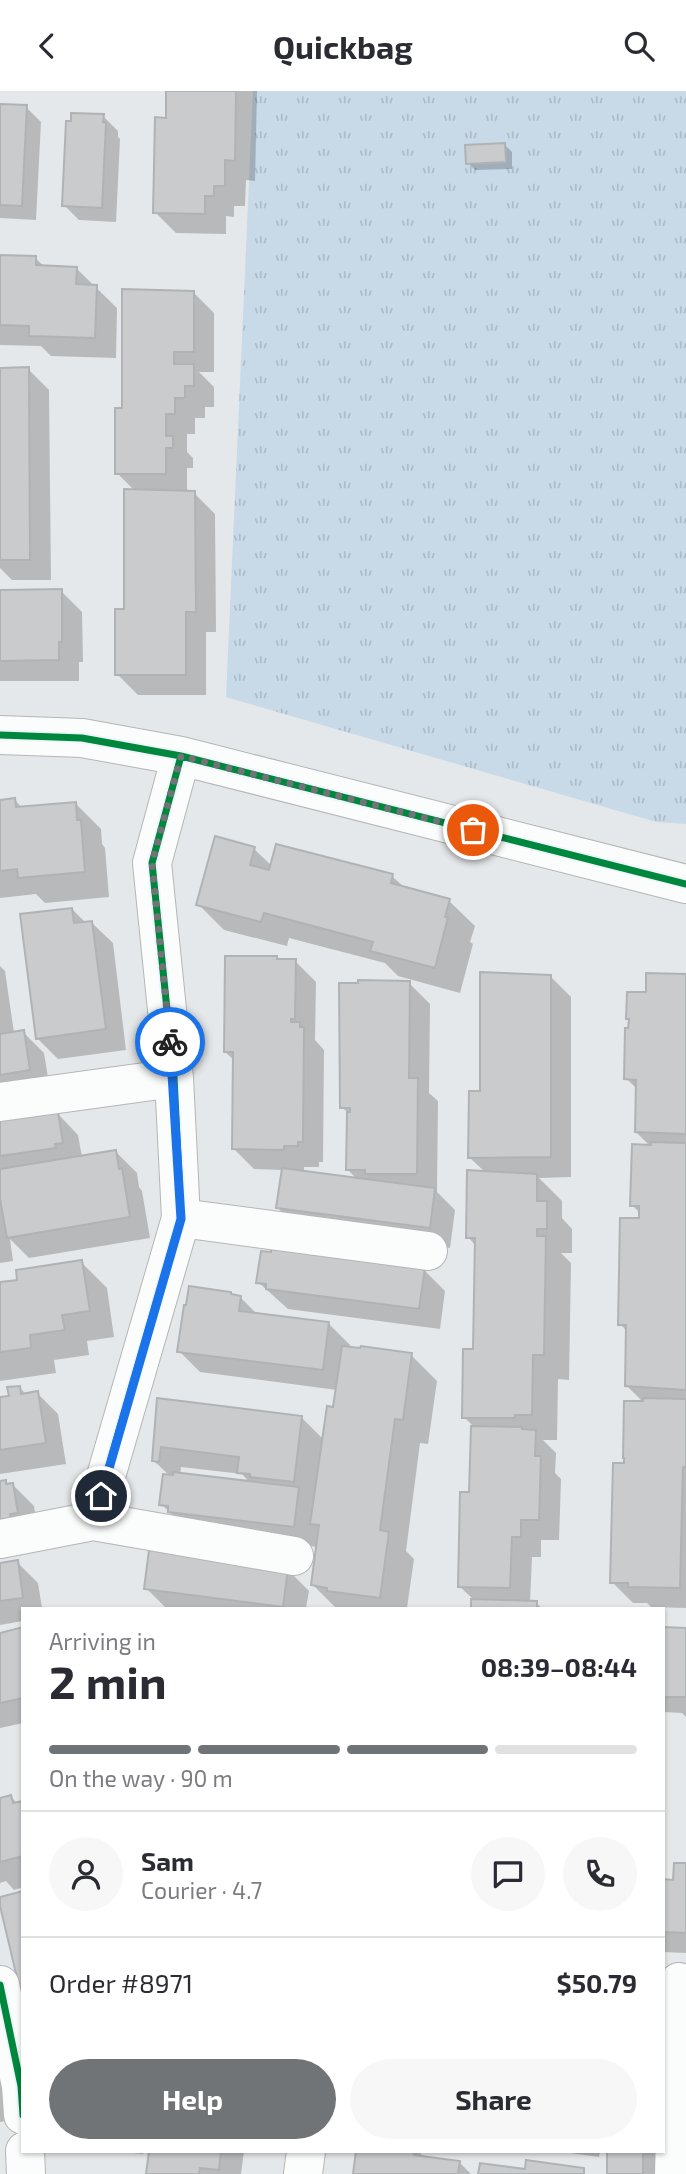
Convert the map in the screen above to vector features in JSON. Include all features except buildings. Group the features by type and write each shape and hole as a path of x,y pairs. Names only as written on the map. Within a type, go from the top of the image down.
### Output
{"street":[{"path":"0,735 82,738 181,756 686,884"},
{"path":"93,1521 181,1219 173,1078 152,863 181,756"},
{"path":"0,1102 173,1078"},
{"path":"181,1219 428,1251"},
{"path":"0,1539 93,1521 294,1556"},
{"path":"674,2174 679,1982"},
{"path":"0,1985 21,2086"},
{"path":"25,2153 26,2174"},
{"path":"303,2174 306,2153"}],"green space":[{"path":"253,91 686,91 686,824 656,822 226,697"}],"cycle path":[{"path":"0,735 82,738 181,756 686,884"},
{"path":"93,1521 181,1218 174,1078 152,863 181,756"},
{"path":"0,1985 21,2086"}],"way so far":[{"path":"170,1042 152,863 181,756 473,830"}],"route":[{"path":"101,1496 181,1219 170,1042"}]}
